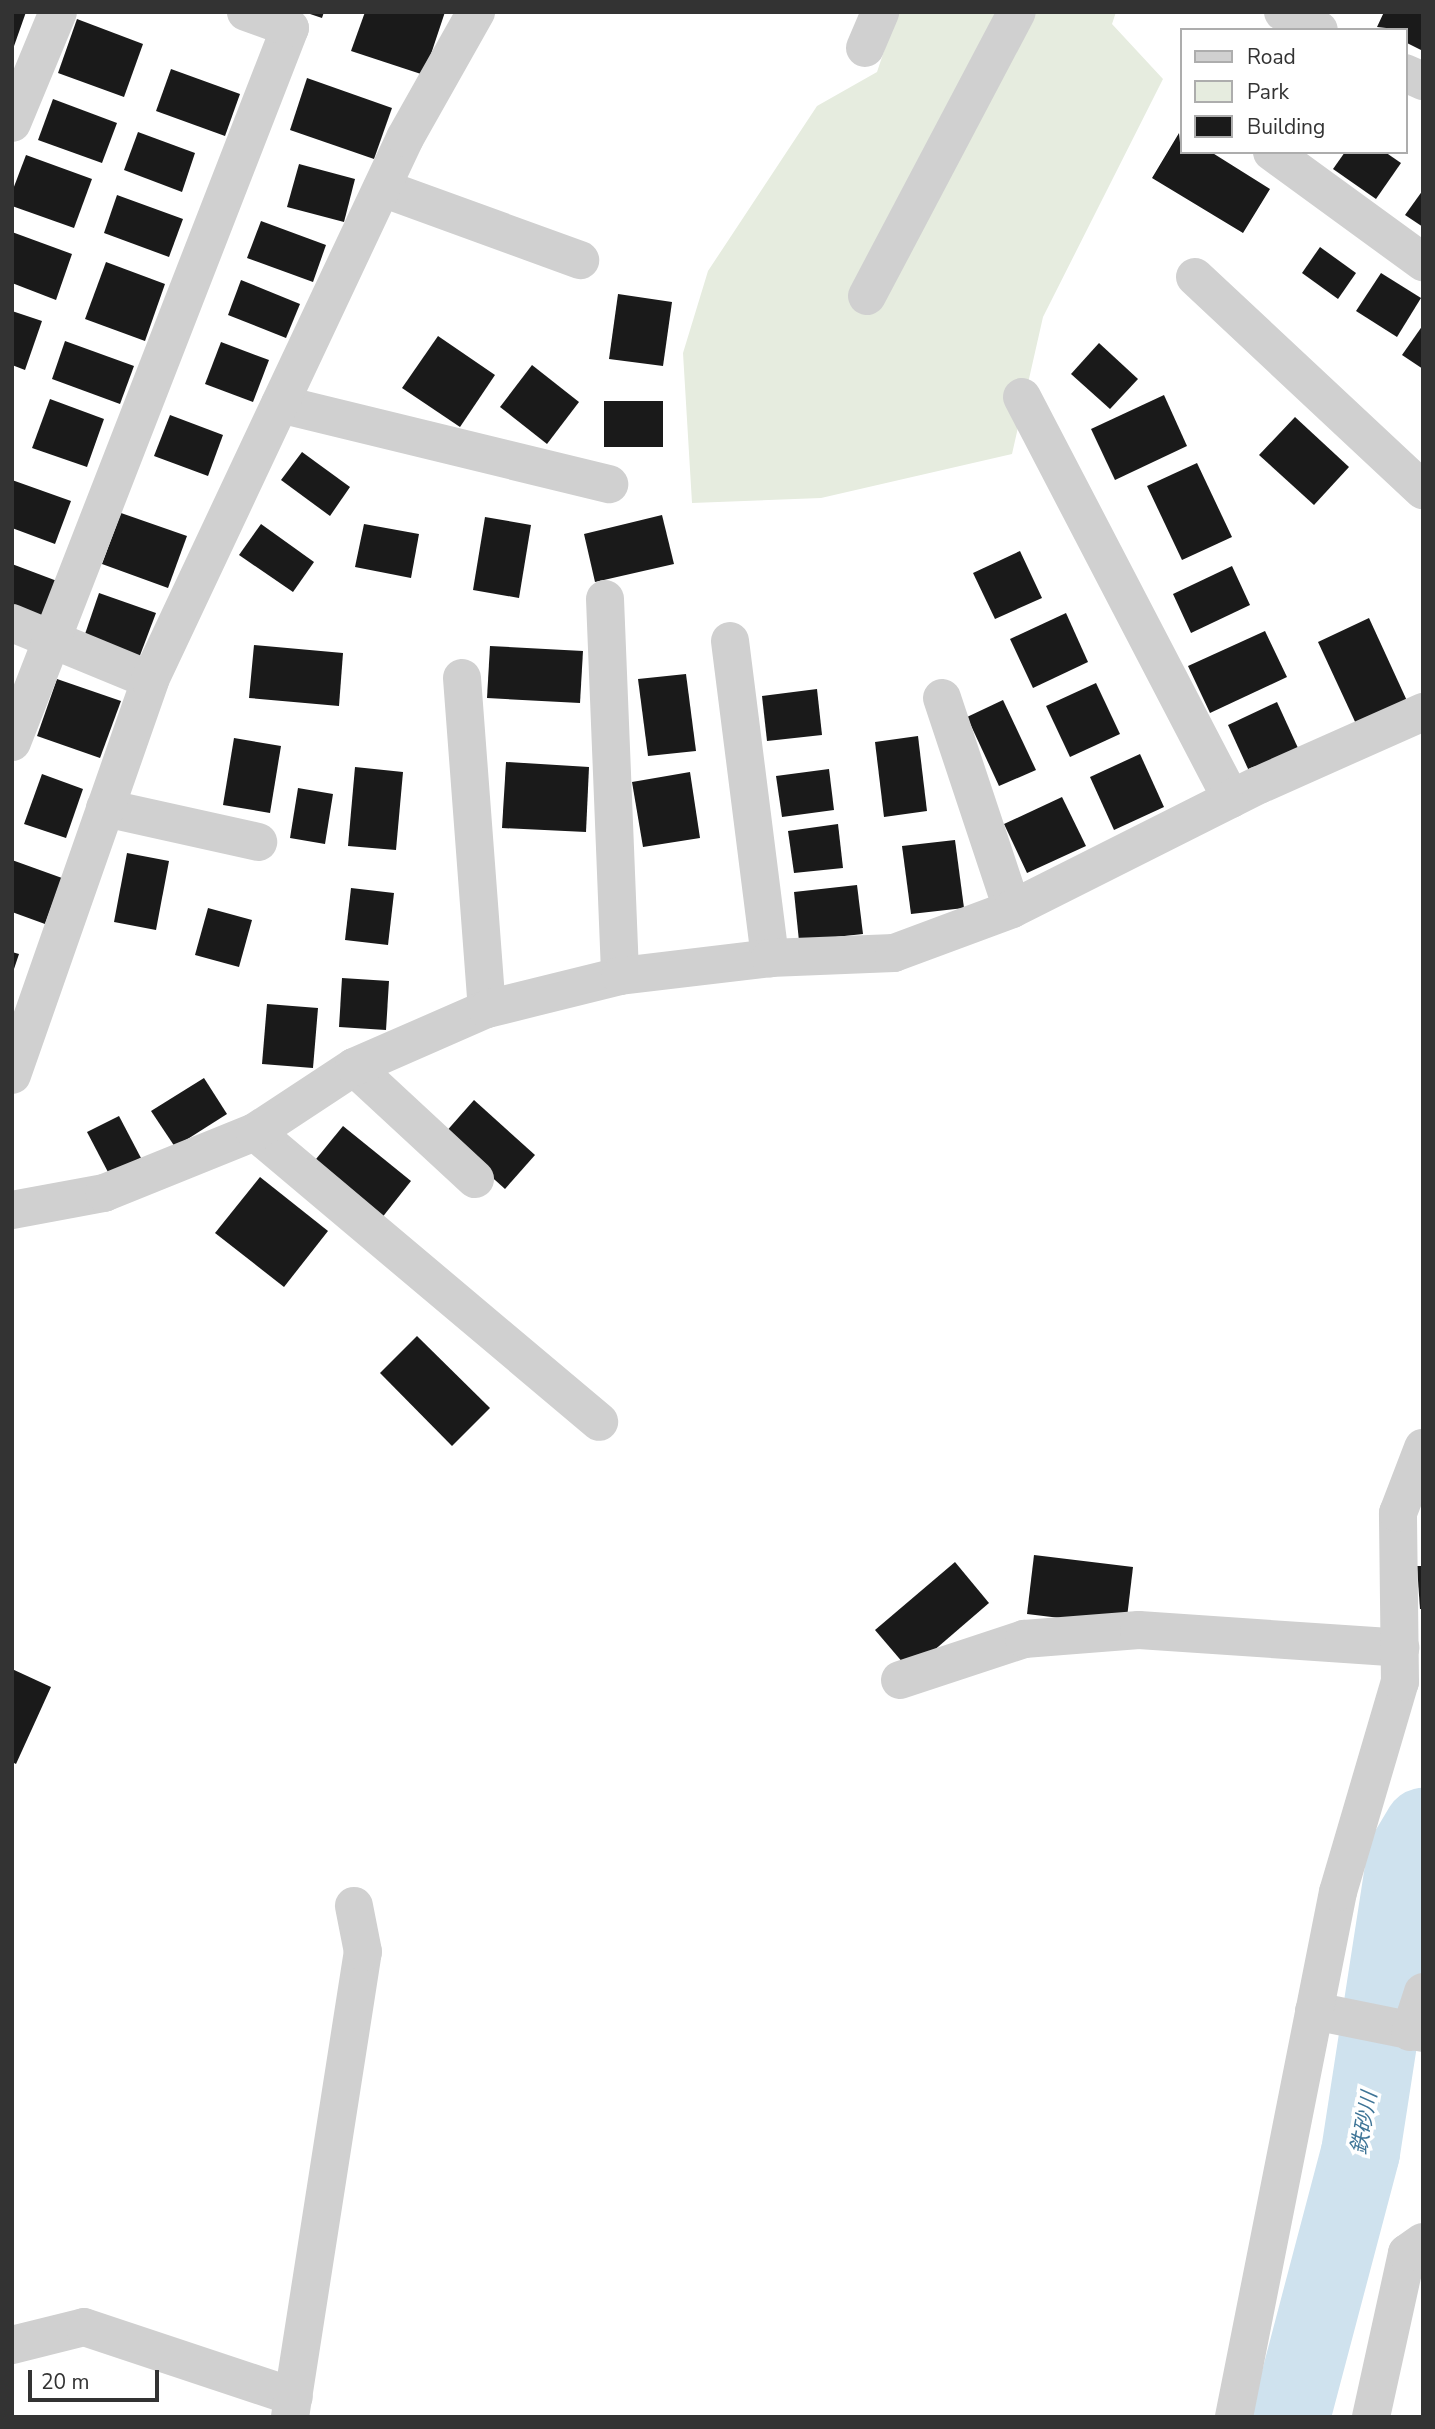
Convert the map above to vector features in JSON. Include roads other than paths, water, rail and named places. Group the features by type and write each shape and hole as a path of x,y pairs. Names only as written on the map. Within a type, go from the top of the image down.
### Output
{"street":[{"path":"12,123 58,12"},
{"path":"12,742 290,28 246,12"},
{"path":"12,1075 150,680 405,138 476,12"},
{"path":"865,48 880,12"},
{"path":"866,296 1017,12"},
{"path":"1283,12 1315,28"},
{"path":"1407,73 1423,81"},
{"path":"1275,154 1423,262"},
{"path":"382,188 580,260"},
{"path":"1195,277 1423,490"},
{"path":"1022,397 1231,799"},
{"path":"280,404 609,484"},
{"path":"605,599 620,976"},
{"path":"12,623 150,680"},
{"path":"730,641 770,958"},
{"path":"462,678 488,1009"},
{"path":"942,698 1012,909"},
{"path":"12,1210 104,1193 255,1132 354,1067 488,1009 620,976 770,958 894,953 1012,909 1231,799 1423,712"},
{"path":"105,808 258,842"},
{"path":"354,1067 475,1179"},
{"path":"255,1132 598,1422"},
{"path":"1234,2417 1338,1892 1400,1682 1398,1513 1423,1448"},
{"path":"900,1680 1024,1639 1139,1630 1400,1648"},
{"path":"12,2346 83,2327 292,2407 363,1952 354,1906"},
{"path":"1314,2011 1416,2032 1423,1992"},
{"path":"1371,2417 1407,2253 1423,2242"}],"waterway":[{"name":"鉄砂川","path":"1290,2417 1360,2152 1406,1855 1423,1827"}]}
